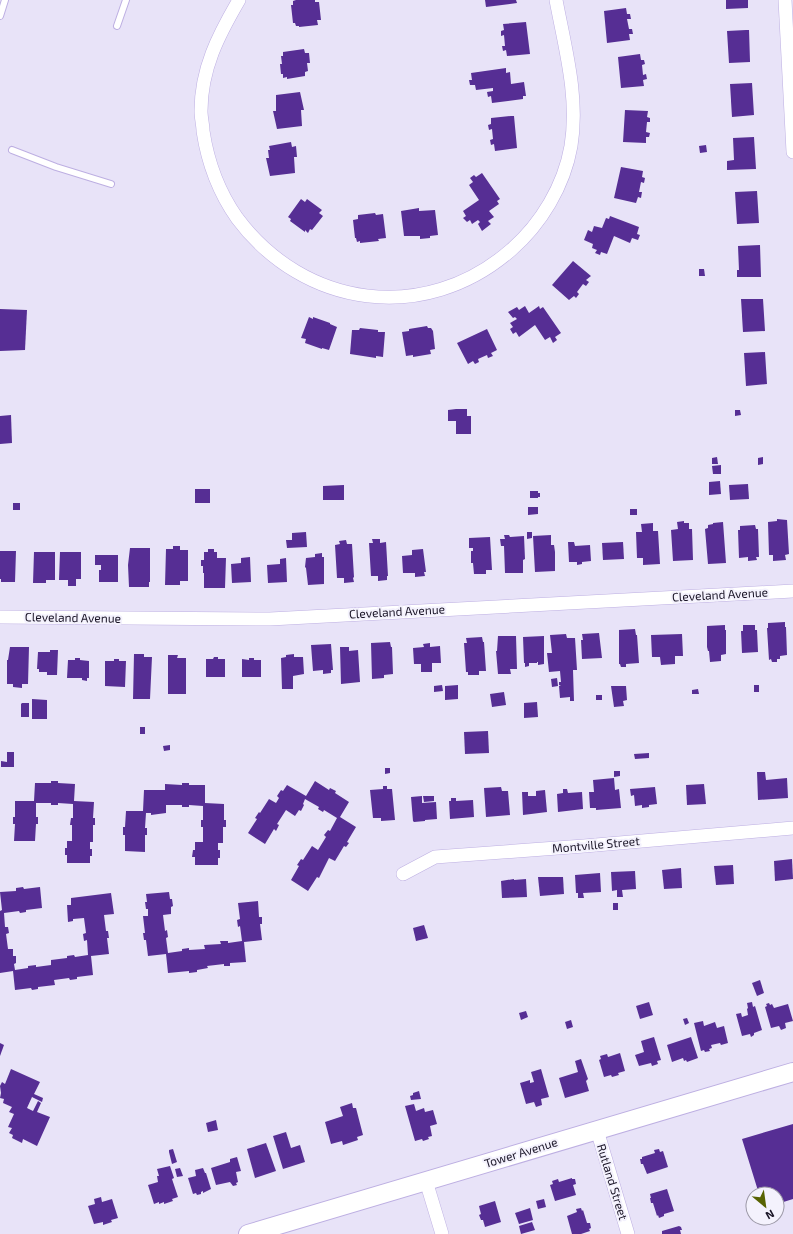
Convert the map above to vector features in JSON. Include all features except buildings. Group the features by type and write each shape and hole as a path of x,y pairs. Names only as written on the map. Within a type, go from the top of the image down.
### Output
{"main road":[{"name":"Tower Avenue","path":"248,1234 793,1072"}],"street":[{"path":"239,0 214,47 206,69 201,111 206,153 214,176 227,203 246,229 262,247 296,272 340,291 383,298 406,297 441,290 484,270 502,258 529,232 554,195 565,171 571,145 574,116 571,80 556,0"},
{"path":"785,0 793,152"},
{"name":"Cleveland Avenue","path":"0,617 270,618 793,591"},
{"name":"Montville Street","path":"403,874 435,857 793,828"},
{"name":"Rutland Street","path":"597,1130 628,1234"},
{"path":"426,1181 442,1234"}],"lane":[{"path":"0,16 5,0"},
{"path":"117,26 126,0"},
{"path":"12,150 56,167 111,184"}]}
